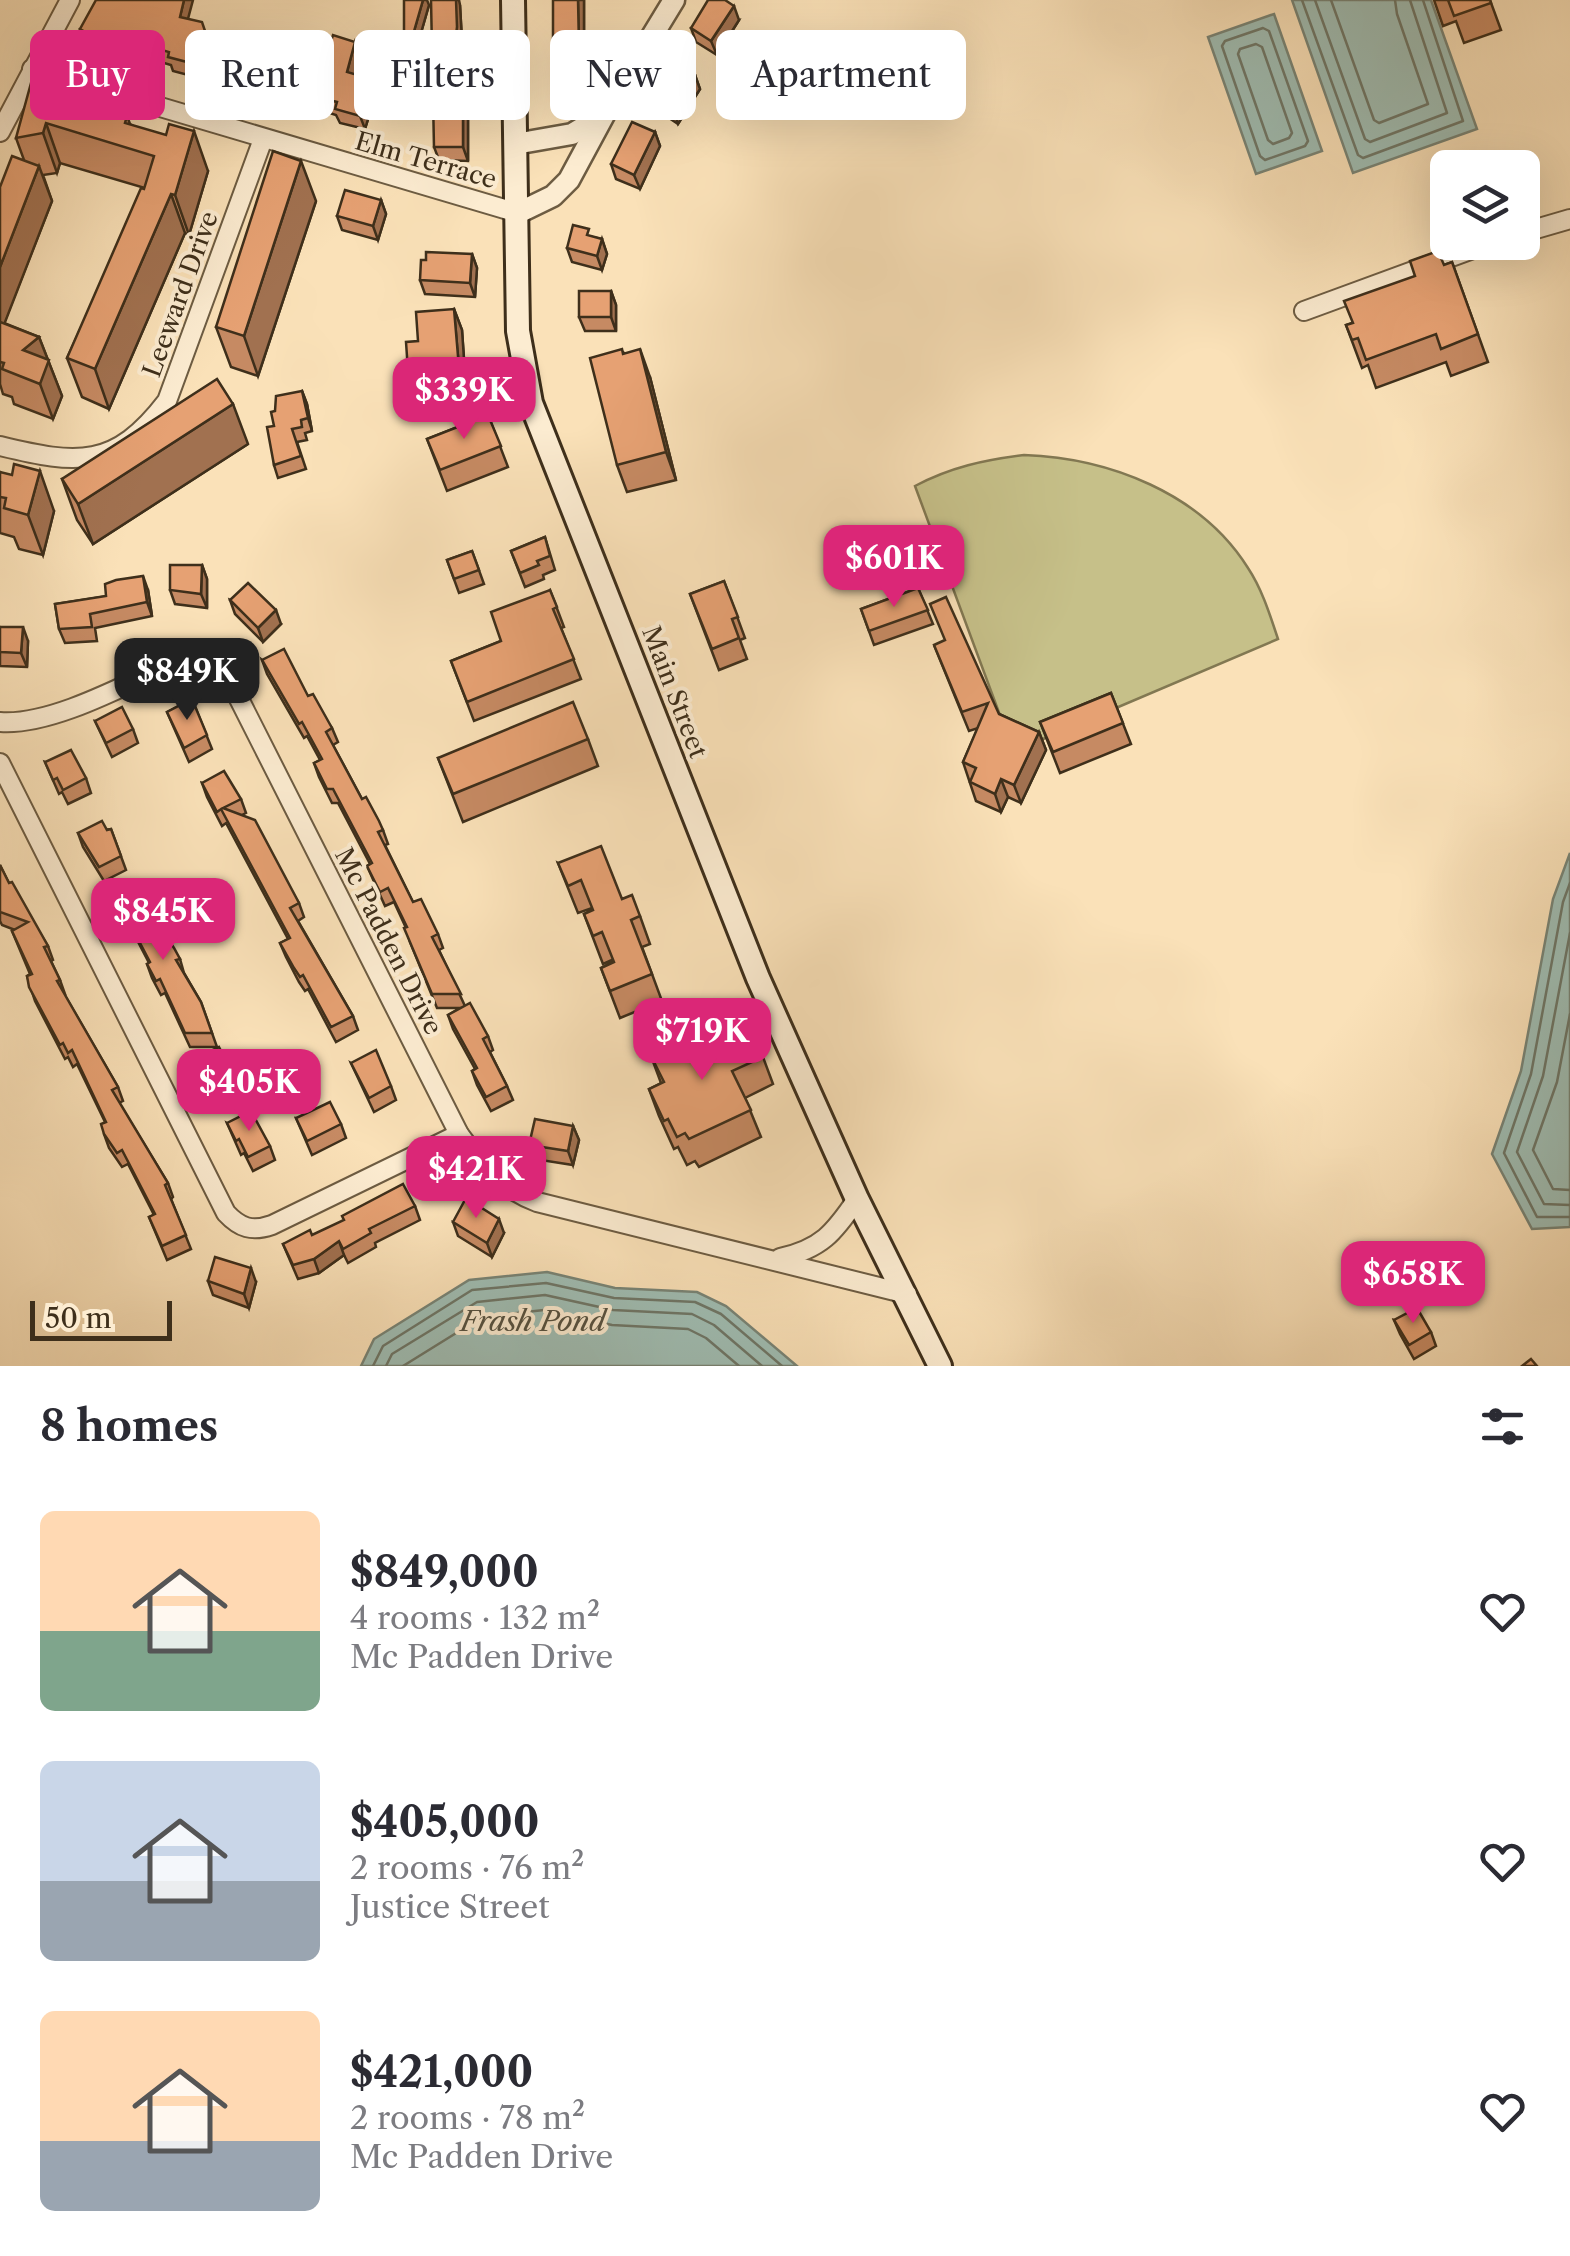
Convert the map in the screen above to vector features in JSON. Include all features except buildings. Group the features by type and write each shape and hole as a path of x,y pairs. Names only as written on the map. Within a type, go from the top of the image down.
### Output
{"main road":[{"name":"Main Street","path":"513,0 518,331 531,404 758,978 858,1199 940,1366"}],"street":[{"path":"53,30 70,0"},
{"path":"656,30 674,0"},
{"path":"0,132 30,73"},
{"name":"Elm Terrace","path":"165,109 518,213"},
{"path":"516,144 572,134 596,120"},
{"path":"518,213 563,188 601,120"},
{"name":"Leeward Drive","path":"0,446 72,460 127,444 145,430 168,401 263,139"},
{"path":"1540,228 1570,219"},
{"path":"1304,311 1443,260"},
{"name":"Mc Padden Drive","path":"0,722 20,724 57,714 180,660 206,660 232,684 459,1134 488,1173 513,1193 537,1202 907,1294"},
{"path":"0,763 226,1213 233,1220 251,1229 272,1225 459,1134"},
{"path":"774,1260 815,1248 842,1222 858,1199"}],"shaded area":[{"path":"1024,455 1088,463 1120,472 1179,500 1205,519 1248,568 1262,593 1278,639 1036,742 1004,726 915,486 968,465"}],"water":[{"path":"1292,0 1431,0 1477,129 1353,173"},
{"path":"1274,14 1322,151 1256,174 1208,37"},
{"path":"1570,853 1570,1227 1532,1229 1492,1154 1521,1071 1553,899"},
{"name":"Frash Pond","path":"547,1272 615,1288 697,1292 726,1306 797,1366 361,1366 374,1339 469,1280"}]}
